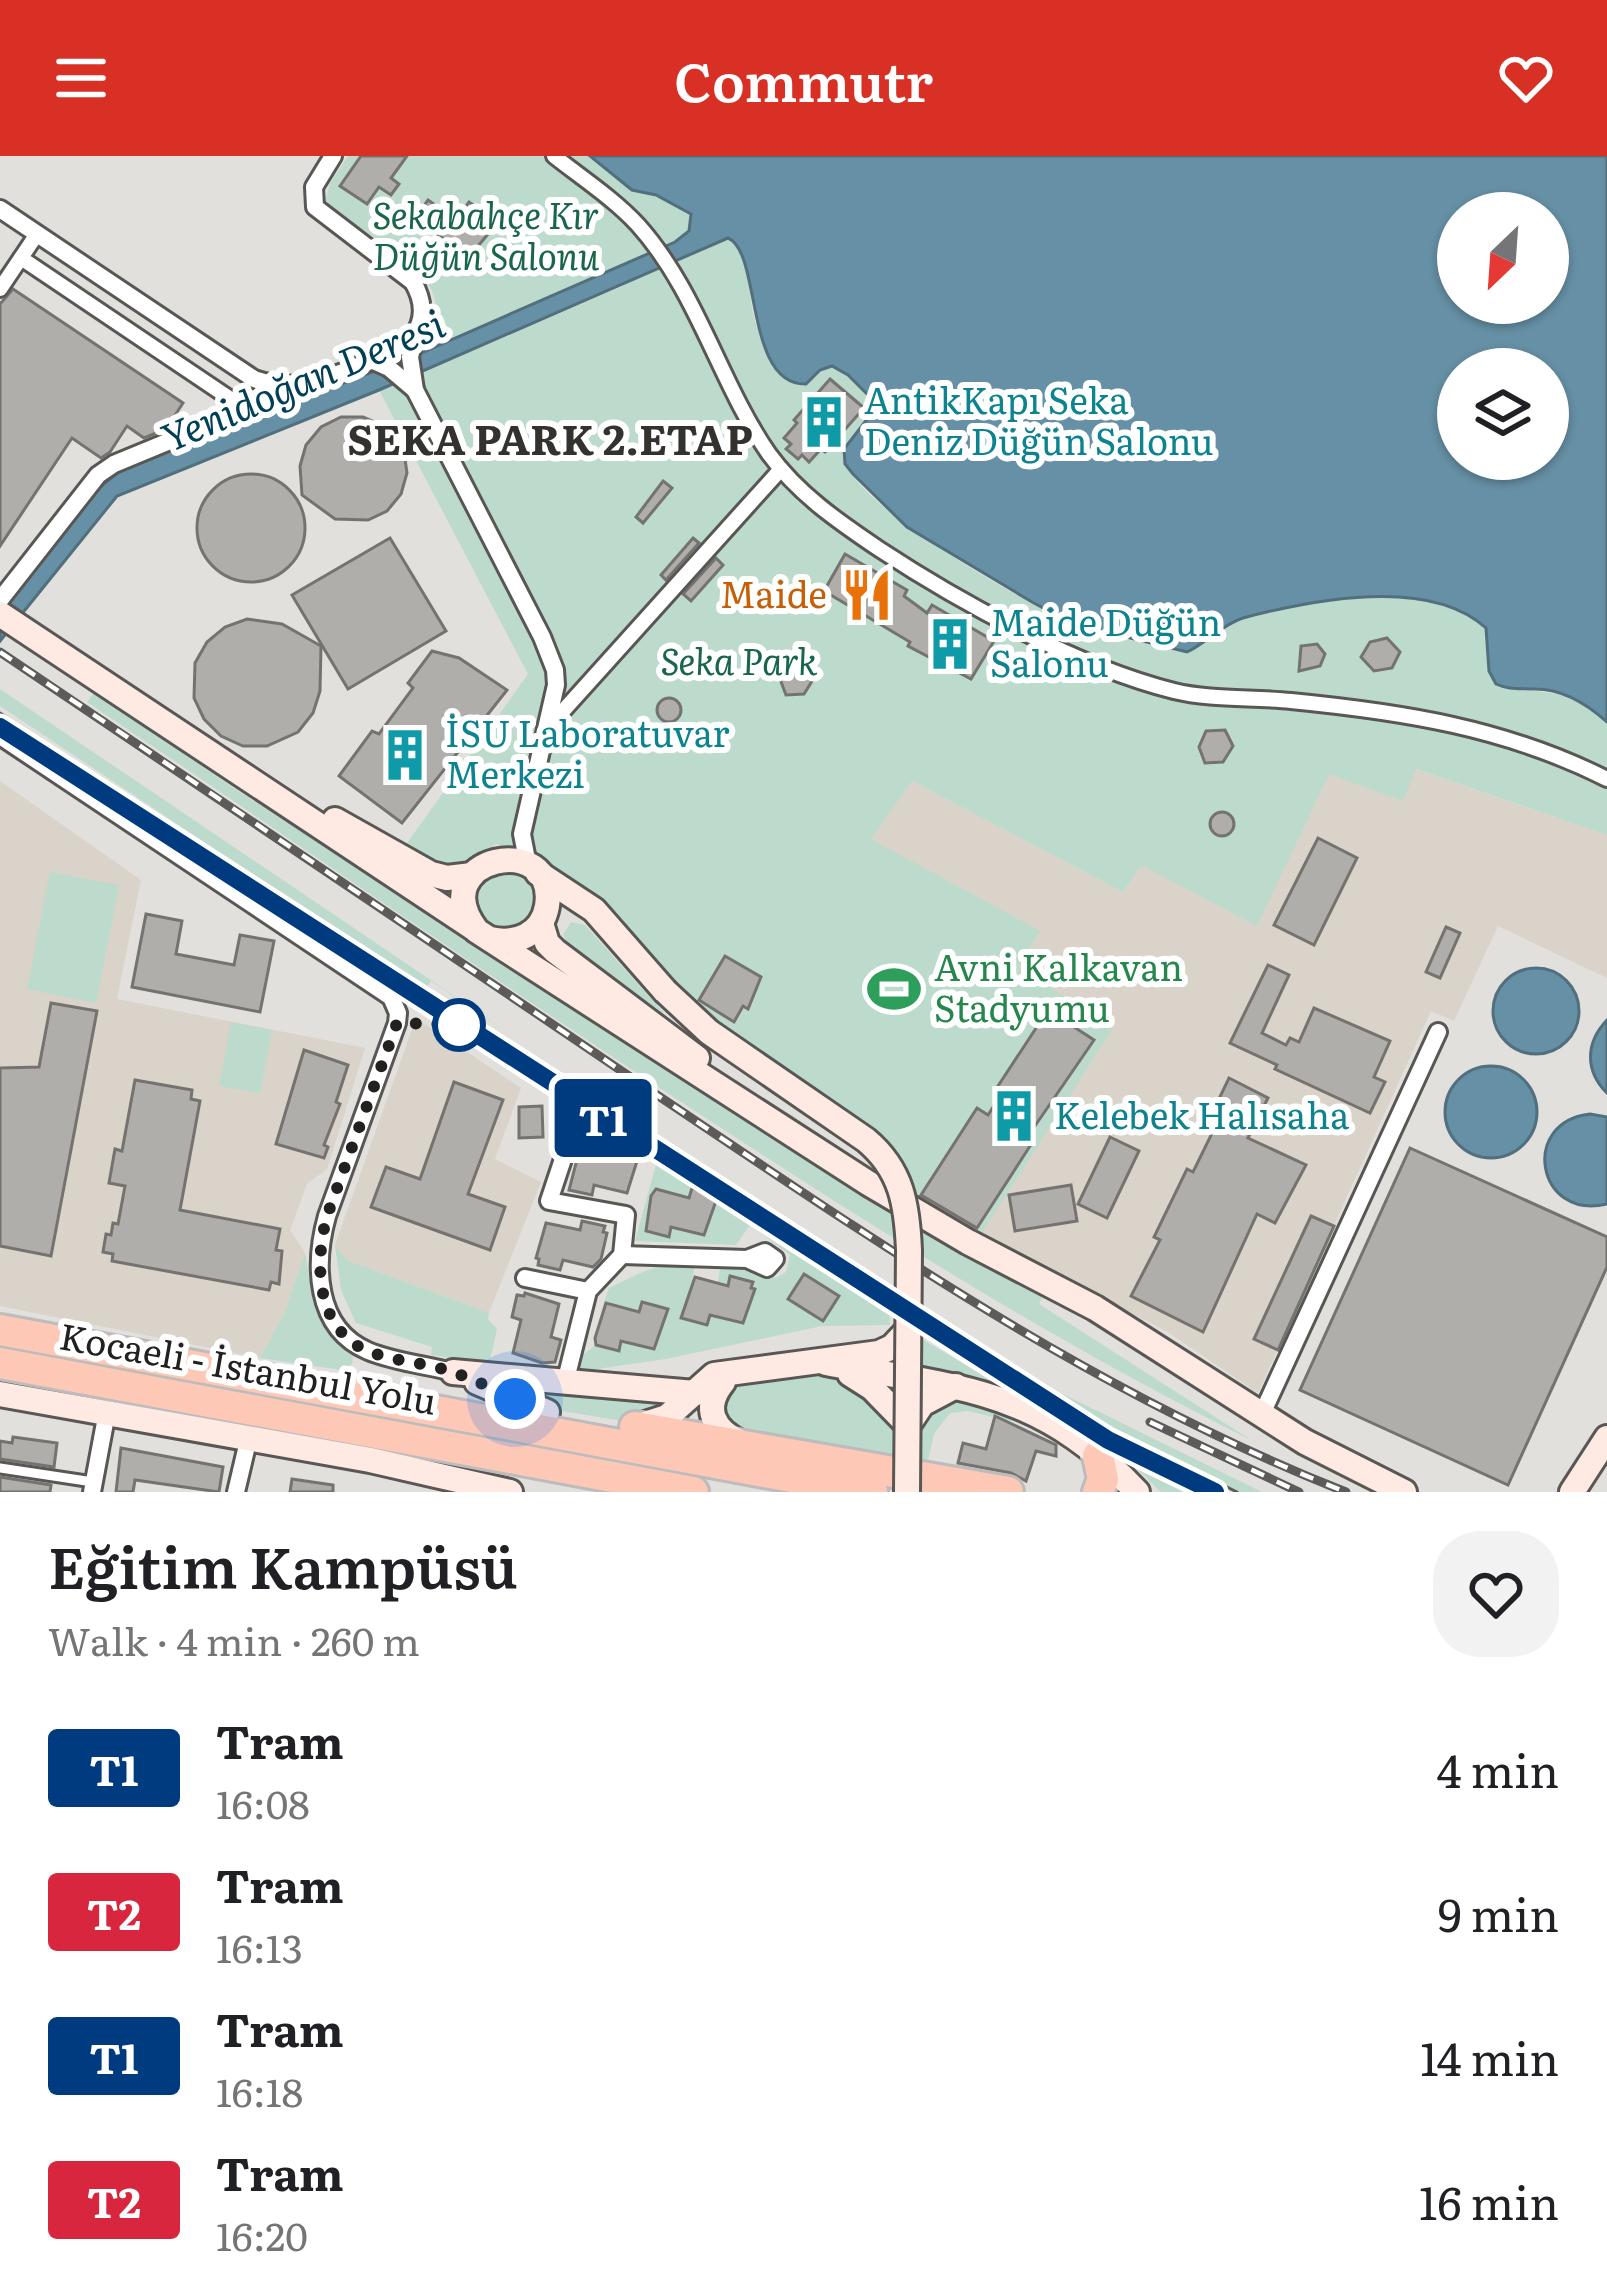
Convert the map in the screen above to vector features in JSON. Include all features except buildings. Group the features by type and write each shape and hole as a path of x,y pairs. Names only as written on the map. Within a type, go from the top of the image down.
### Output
{"highway":[{"path":"0,1330 872,1492"},
{"name":"Kocaeli - İstanbul Yolu","path":"0,1365 693,1492"},
{"path":"266,1379 355,1378 1008,1492"},
{"path":"1098,1456 1103,1479 1098,1492"}],"main road":[{"path":"0,614 483,934 951,1232 1132,1330 1261,1416 1404,1492"},
{"path":"210,755 431,874 447,878 472,875 500,859 533,869 595,910 665,991 709,1032 866,1140 890,1166 902,1188 906,1210 907,1492"},
{"path":"533,869 548,897 543,919 554,951 789,1130"},
{"path":"472,875 464,905 483,934 518,940 567,904 595,910"},
{"path":"634,1427 668,1418 741,1370 879,1353 909,1329"},
{"path":"826,1363 999,1396 1042,1416 1098,1456 1137,1492"},
{"path":"826,1363 872,1388 908,1425"},
{"path":"453,1372 707,1390"},
{"path":"453,1372 547,1412"},
{"path":"908,1425 922,1404 956,1386"},
{"path":"707,1390 710,1411 726,1436 755,1448"},
{"path":"0,1394 249,1437 501,1491"},
{"path":"1572,1492 1600,1463 1607,1438"}],"street":[{"path":"334,156 314,187 315,207 413,282 422,297 405,373 551,657 556,686 522,834 500,859"},
{"path":"554,156 634,221 654,248 781,470 828,513 912,570 1012,625 1175,691 1374,709 1457,723 1532,745 1607,779"},
{"path":"0,209 254,379 276,385 308,383"},
{"path":"0,289 38,234"},
{"path":"21,258 247,410"},
{"path":"0,600 98,475 114,464 403,346 415,332"},
{"path":"369,359 405,373"},
{"path":"551,712 563,711 781,470"},
{"path":"0,736 376,986 395,1004 397,1023 327,1216 319,1249 320,1286 337,1324 357,1345 453,1372"},
{"path":"522,834 533,869"},
{"path":"1261,1416 1438,1032"},
{"path":"565,1383 588,1291 622,1255 626,1215 549,1201 568,1144"},
{"path":"622,1255 747,1259"},
{"path":"525,1278 588,1291"},
{"path":"92,1487 106,1412"},
{"path":"236,1492 249,1437"}],"lane":[{"path":"0,1468 92,1487"}],"shaded area":[{"path":"1415,769 1607,835 1607,978 1498,926 1454,1021 1431,1011 1258,1393 1166,1331 980,1236 1018,967 1039,932 870,839 912,781 1123,892 1141,864 1256,925 1328,773 1403,801"},
{"path":"0,781 141,880 117,999 365,1048 327,1169 307,1184 290,1230 305,1253 284,1314 260,1358 0,1306"},
{"path":"416,1018 521,1088 495,1159 541,1182 489,1313 346,1260 335,1245"}],"green space":[{"name":"Seka Park","path":"348,156 590,156 632,190 668,200 691,213 689,231 683,237 733,239 747,264 759,332 784,375 791,382 811,380 832,365 869,396 868,414 844,452 857,481 948,554 1078,625 1177,651 1244,618 1336,599 1402,597 1462,611 1487,628 1489,671 1503,688 1570,698 1607,722 1607,835 1416,769 1403,801 1329,774 1257,926 1141,865 1123,892 912,781 871,839 1040,931 1018,967 1113,1028 980,1236 915,1199 904,1168 881,1137 704,1016 591,891 497,844 467,860 434,868 402,850 528,674 379,390 623,286 610,270 421,353 434,325 435,301 426,281 390,248 325,202 330,183"},
{"path":"0,689 518,1039 431,981 425,989 0,706"},
{"path":"94,693 241,793 681,1075 1045,1291 1039,1304 1251,1440 988,1296 735,1137 87,702"},
{"path":"507,870 528,879 537,900 528,921 507,930 486,921 477,900 486,879"},
{"path":"50,872 119,885 96,1003 27,989"},
{"path":"571,922 585,925 665,1014 569,948 563,935"},
{"path":"231,1022 272,1030 260,1093 219,1086"},
{"path":"658,1157 889,1311 890,1325 822,1326 666,1359 576,1372 581,1356 596,1345 618,1350 622,1338 654,1349 666,1316 664,1308 642,1302 638,1315 607,1303 601,1311 609,1288 630,1278 661,1266 695,1264 683,1311 685,1319 707,1325 711,1312 743,1323 755,1290 752,1282 731,1276 727,1289 717,1286 720,1269 747,1268 776,1278 786,1272 790,1255 750,1225 736,1245 635,1241"},
{"path":"335,1245 346,1260 489,1313 497,1329 489,1364 431,1355 432,1347 356,1323 341,1290"},
{"path":"305,1253 318,1310 353,1357 352,1364 341,1370 260,1358 284,1314"},
{"path":"920,1338 1011,1392 921,1371"},
{"path":"814,1375 850,1384 882,1408 896,1433 896,1460 753,1441 724,1423 724,1392 733,1386 766,1376"},
{"path":"486,1379 682,1399 634,1423 550,1409"},
{"path":"948,1393 1042,1428 967,1411 950,1413 934,1434 927,1465 916,1464 920,1416"},
{"path":"1061,1393 1262,1492 1238,1492 1112,1428"},
{"path":"1113,1446 1210,1492 1161,1492"}],"water":[{"path":"590,156 1607,156 1607,722 1565,695 1496,684 1489,671 1486,628 1434,602 1369,597 1271,611 1236,621 1187,652 1073,624 1032,602 907,527 853,474 845,464 844,449 868,418 869,396 832,366 806,384 786,379 772,364 746,267 739,248 728,238 379,390 117,496 0,641 0,611 100,487 122,469 421,353 675,242 689,231 691,214 656,195 632,190"},
{"path":"1536,968 1567,980 1579,1011 1567,1042 1536,1054 1505,1042 1493,1011 1505,980"},
{"path":"1607,1020 1607,1093 1590,1057"},
{"path":"1491,1066 1509,1069 1524,1079 1534,1094 1534,1130 1524,1145 1509,1155 1491,1158 1473,1155 1458,1145 1448,1130 1445,1112 1448,1094 1458,1079 1473,1069"},
{"path":"1590,1114 1607,1117 1607,1204 1583,1205 1565,1198 1552,1185 1546,1168 1546,1150 1553,1134 1567,1121"}],"tram line":[{"path":"0,713 747,1202 1112,1430 1237,1492"},
{"name":"T1","path":"0,727 1108,1440 1215,1492"}],"railway":[{"path":"0,652 911,1263 1165,1410 1346,1492"},
{"path":"1150,1422 1299,1492"}],"place":[{"name":"AntikKapı Seka Deniz Düğün Salonu","path":"824,422"},
{"name":"Maide","path":"867,595"},
{"name":"Maide Düğün Salonu","path":"950,644"},
{"name":"İSU Laboratuvar Merkezi","path":"405,755"},
{"name":"Avni Kalkavan Stadyumu","path":"894,989"},
{"name":"Kelebek Halısaha","path":"1014,1116"}],"district":[{"name":"SEKA PARK 2.ETAP","path":"550,440"}],"route":[{"path":"459,1025 397,1023 327,1216 319,1249 320,1286 337,1324 357,1345 453,1372 515,1399"}],"park label":[{"name":"Sekabahçe Kır Düğün Salonu","path":"486,236"}],"water label":[{"name":"Yenidoğan Deresi","path":"303,381"}]}
